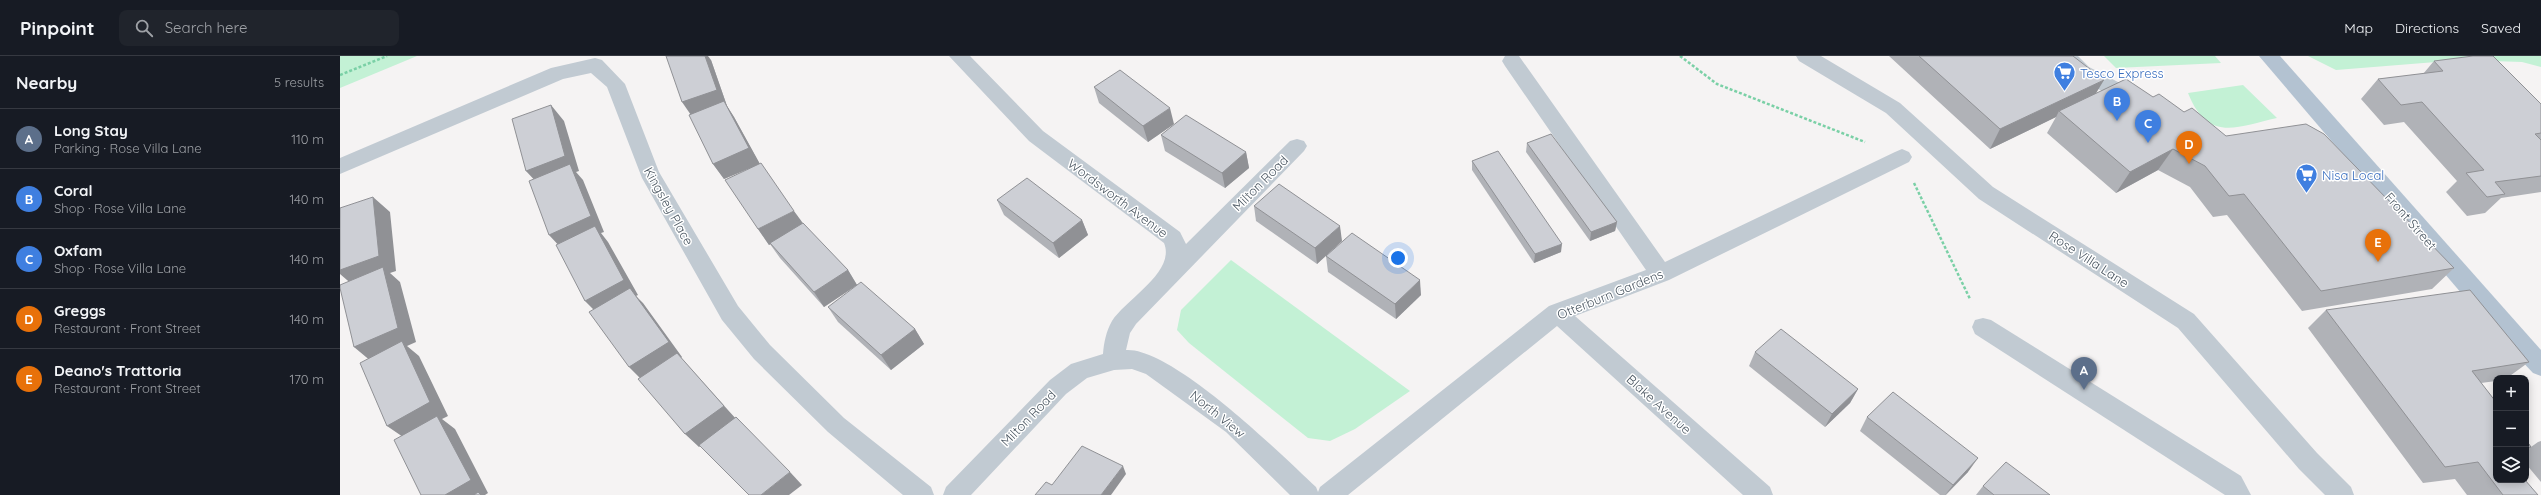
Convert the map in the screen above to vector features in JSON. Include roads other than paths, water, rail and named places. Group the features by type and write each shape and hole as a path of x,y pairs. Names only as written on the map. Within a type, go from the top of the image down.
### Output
{"main road":[{"name":"Front Street","path":"2268,56 2498,321 2541,366"}],"street":[{"name":"Wordsworth Avenue","path":"959,56 1036,136 1172,238 1177,244 1178,253 1172,272 1137,308 1120,329 1116,339 1114,360"},
{"name":"Rose Villa Lane","path":"1806,56 1893,108 1986,193 2186,321 2308,461 2342,495"},
{"path":"1831,56 1841,77"},
{"path":"2067,56 2082,72 2153,108"},
{"path":"1512,61 1661,274"},
{"name":"Kingsley Place","path":"340,166 558,73 595,65 616,84 649,173 730,313 762,352 836,425 922,495"},
{"path":"2309,134 2331,130"},
{"name":"Milton Road","path":"1172,272 1297,146"},
{"name":"Otterburn Gardens","path":"1329,495 1557,312 1661,274 1902,157"},
{"name":"Blake Avenue","path":"1557,312 1761,495"},
{"path":"1983,327 2232,484 2240,495"},
{"name":"North View","path":"1114,360 1133,359 1154,367 1189,390 1234,425 1307,495"},
{"name":"Milton Road","path":"955,495 1058,387 1079,371 1114,360"}],"place":[{"name":"Tesco Express","path":"2065,92"},
{"name":"Coral","path":"2117,121"},
{"name":"Oxfam","path":"2148,143"},
{"name":"Greggs","path":"2189,164"},
{"name":"Nisa Local","path":"2306,194"},
{"name":"Deano's Trattoria","path":"2378,262"},
{"name":"Long Stay","path":"2084,390"}]}
